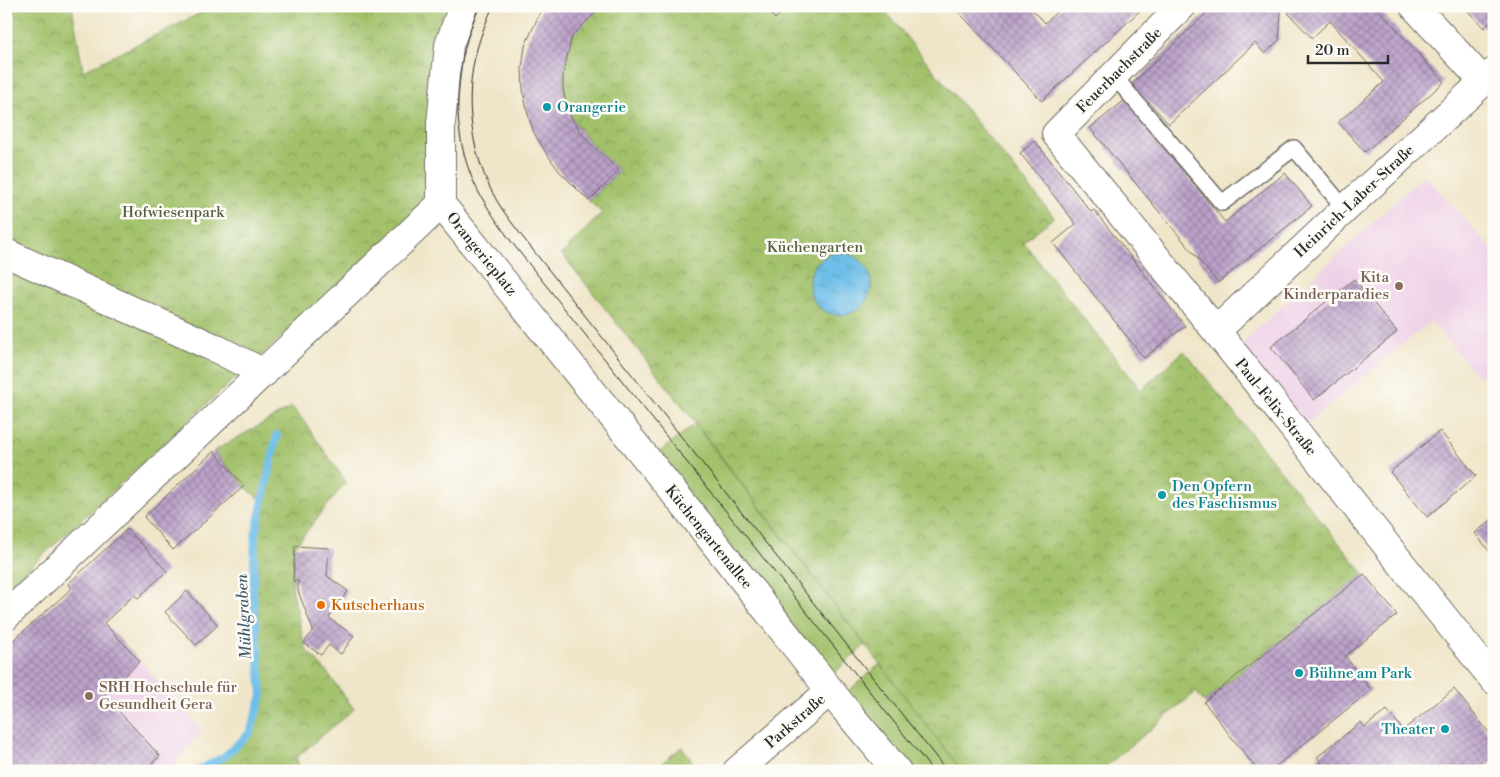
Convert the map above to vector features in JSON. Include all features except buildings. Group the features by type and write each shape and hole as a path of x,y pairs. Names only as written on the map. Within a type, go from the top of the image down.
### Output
{"street":[{"name":"Orangerieplatz","path":"463,6 449,45 441,123 441,204 574,367"},
{"name":"Feuerbachstraße","path":"1056,134 1182,6"},
{"path":"1414,6 1488,76"},
{"name":"Heinrich-Laber-Straße","path":"1216,331 1488,76"},
{"name":"Paul-Felix-Straße","path":"1056,134 1216,331 1494,680"},
{"path":"6,616 441,204"},
{"path":"6,253 264,373"},
{"name":"Küchengartenallee","path":"574,367 837,699 897,771"},
{"name":"Parkstraße","path":"737,771 837,699"}],"lane":[{"path":"1113,75 1222,203 1294,148 1345,209"}],"shaded area":[{"name":"Kita Kinderparadies","path":"1424,175 1494,251 1494,362 1478,377 1431,321 1298,431 1236,349"},
{"name":"SRH Hochschule für Gesundheit Gera","path":"72,588 202,731 168,771 6,771 6,647"}],"green space":[{"name":"Hofwiesenpark","path":"6,6 72,6 83,71 215,6 448,6 428,141 421,213 211,400 6,589"},
{"name":"Küchengarten","path":"602,6 763,6 775,19 789,6 881,6 1054,217 1023,242 1141,390 1184,351 1364,574 1204,702 1196,692 1100,771 962,771 687,412 562,254 602,213 589,201 619,171 595,148 576,124 569,111 563,81 565,63 574,33"},
{"path":"292,407 346,482 295,546 292,588 307,651 326,671 354,709 296,758 301,771 198,771 225,756 250,733 262,695 253,594 255,536 262,501 244,486 214,451"},
{"path":"695,424 865,645 832,675 657,454"},
{"path":"880,664 962,771 907,771 846,693"},
{"path":"682,747 696,767 696,771 652,771"}],"water":[{"path":"834,253 846,253 862,262 869,272 871,284 869,296 862,306 846,315 834,315 823,310 814,301 809,290 809,278 814,267 823,258"}],"waterway":[{"name":"Mühlgraben","path":"198,771 225,756 250,733 262,695 253,594 255,536 277,435"}],"tram line":[{"path":"480,6 464,50 458,98 462,145 468,167 485,203 513,244 933,771"},
{"path":"493,6 477,49 473,68 470,108 472,127 481,165 497,201 521,235 947,771"}],"place":[{"name":"Orangerie","path":"547,107"},
{"name":"Kita Kinderparadies","path":"1399,286"},
{"name":"Den Opfern des Faschismus","path":"1162,495"},
{"name":"Kutscherhaus","path":"321,605"},
{"name":"Bühne am Park","path":"1299,673"},
{"name":"SRH Hochschule für Gesundheit Gera","path":"89,696"},
{"name":"Theater","path":"1445,729"}]}
